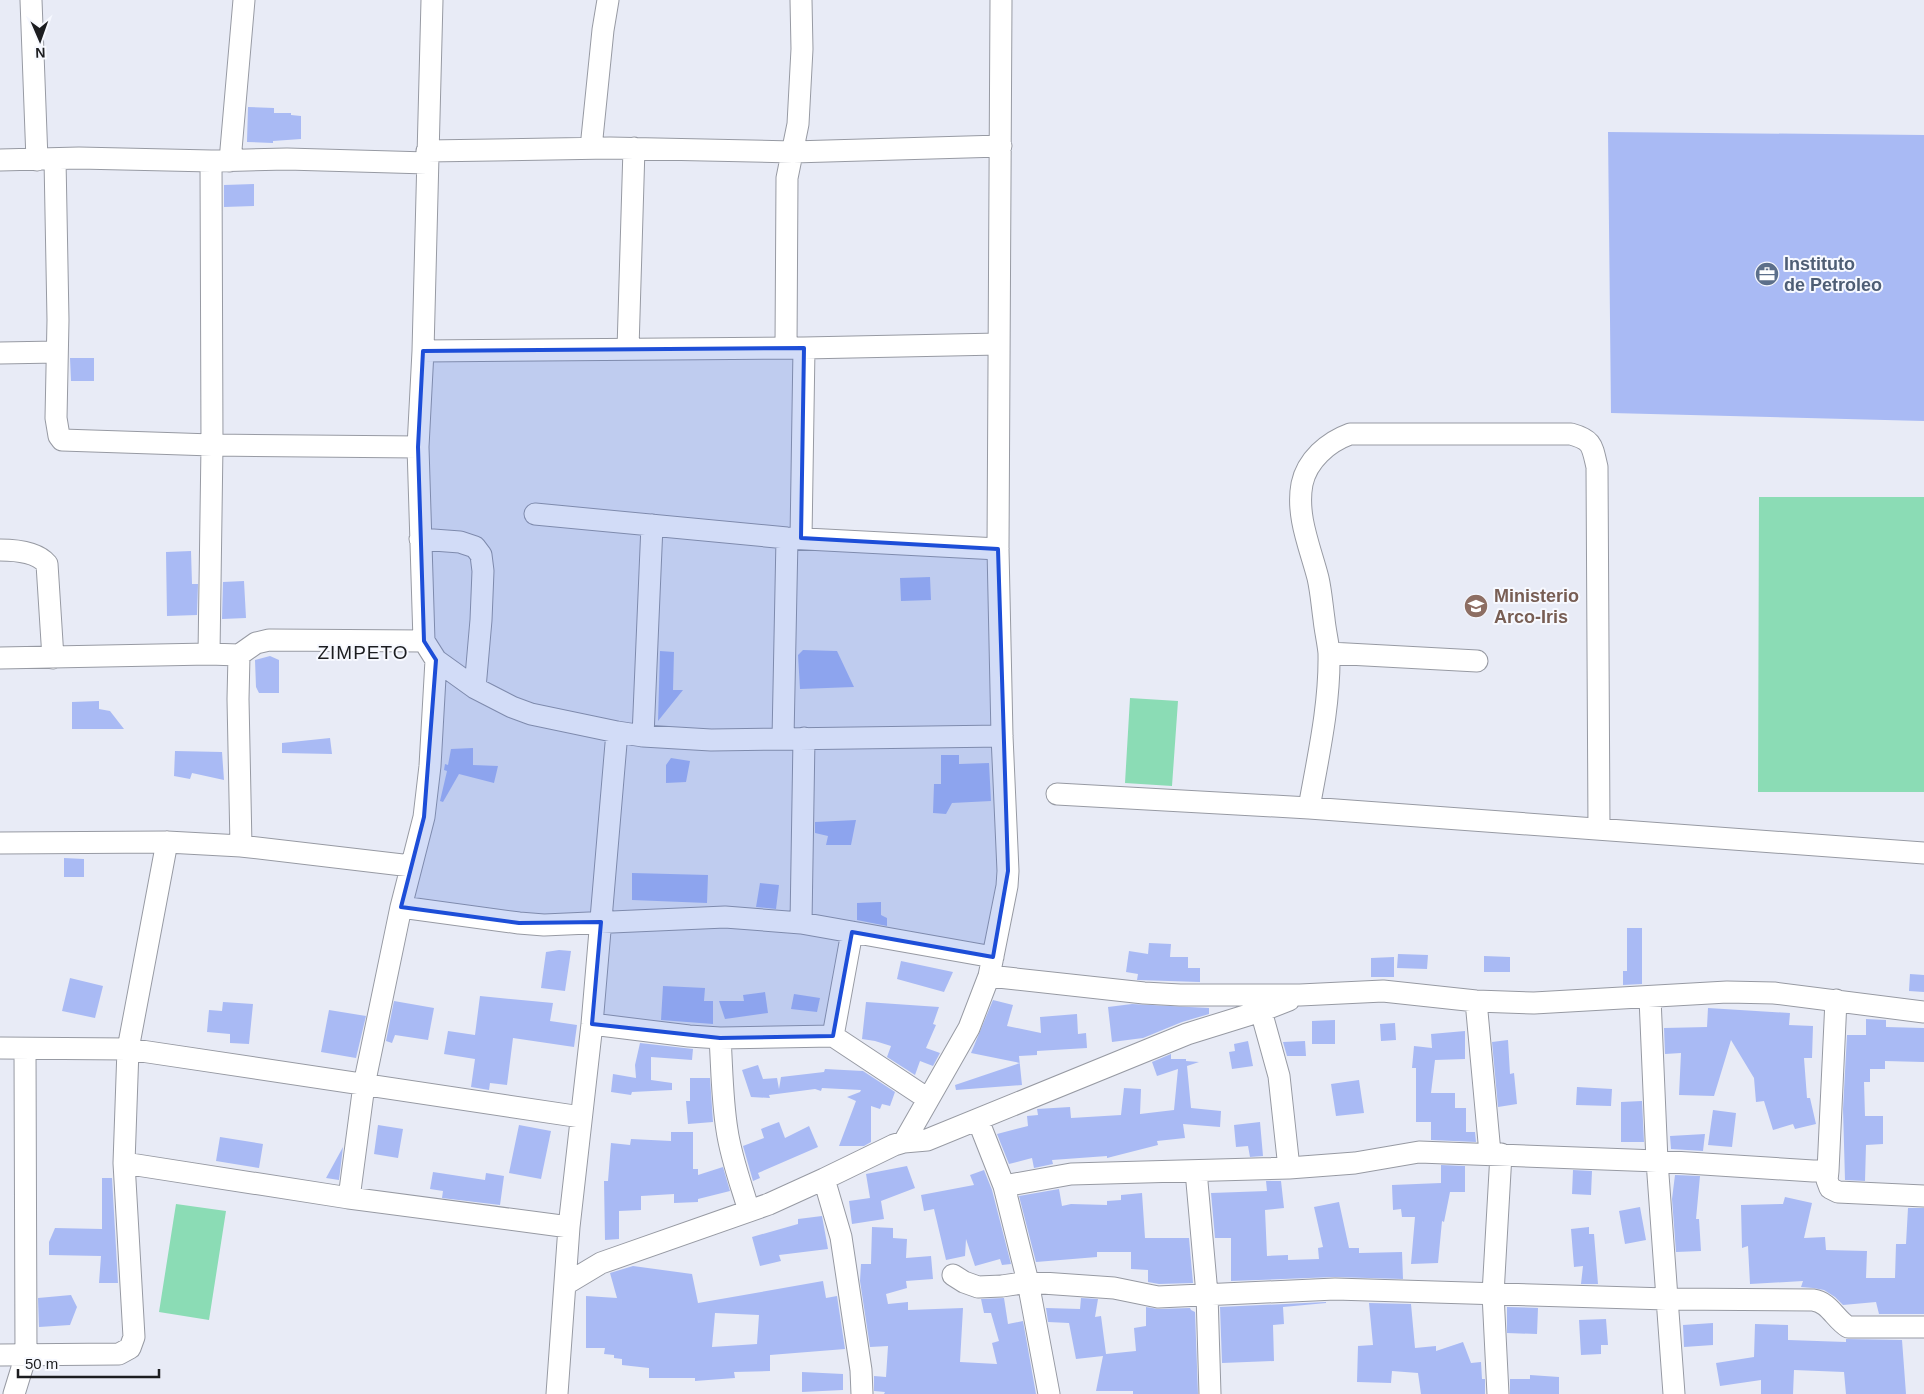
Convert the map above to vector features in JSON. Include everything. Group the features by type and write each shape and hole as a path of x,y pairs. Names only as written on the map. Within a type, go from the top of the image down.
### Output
{"street":[{"path":"31,0 46,160 57,352 56,418 59,436 62,440 212,445 418,447"},
{"path":"209,654 212,445 221,161 244,0"},
{"path":"432,0 423,351 418,447 424,641 436,660 475,688 512,707 531,714 643,736 711,740 1002,736"},
{"path":"591,148 603,30 608,0"},
{"path":"801,0 802,49 799,116 793,152 788,168 786,190 795,348 794,738 801,923"},
{"path":"904,1142 928,1098 962,1043 991,966 1007,886 998,549 1001,0"},
{"path":"0,160 79,158 221,161 427,157 591,148 793,152 1001,146"},
{"path":"628,348 634,148"},
{"path":"423,351 795,348 999,344"},
{"path":"0,353 57,352"},
{"path":"1310,808 1325,716 1329,652 1318,581 1302,520 1300,501 1302,482 1313,461 1322,449 1338,438 1350,434 1571,434 1586,438 1593,446 1597,467 1600,829"},
{"path":"535,514 794,538 998,549"},
{"path":"643,736 652,525"},
{"path":"420,540 460,542 475,547 481,555 483,571 481,620 475,688"},
{"path":"0,550 13,550 31,554 42,558 47,564 53,658"},
{"path":"0,658 239,655 256,643 269,640 424,641"},
{"path":"1329,652 1477,661"},
{"path":"239,655 241,846"},
{"path":"349,1198 364,1085 401,907 424,817 436,660"},
{"path":"557,1394 569,1227 592,1024 617,732"},
{"path":"1057,794 1310,808 1924,853"},
{"path":"0,843 167,842 241,846 411,866"},
{"path":"0,1355 119,1354 130,1348 134,1337 124,1163 128,1049 167,842"},
{"path":"401,907 544,925 712,917 801,923 852,932 991,966 1144,993 1180,995 1300,995 1383,991 1476,1002 1534,1003 1752,992 1836,1000 1924,1012"},
{"path":"833,1036 852,932"},
{"path":"566,1284 616,1256 750,1211 904,1142 927,1140 1187,1034 1261,1011 1300,995"},
{"path":"1650,998 1657,1161 1674,1394"},
{"path":"1836,1000 1827,1180 1830,1188 1838,1192 1924,1196"},
{"path":"1476,1002 1495,1154 1493,1294 1498,1394"},
{"path":"1261,1011 1280,1076 1289,1168"},
{"path":"592,1024 720,1038 833,1036 928,1098"},
{"path":"720,1038 723,1098 727,1129 732,1157 750,1211"},
{"path":"0,1048 128,1049 581,1117"},
{"path":"14,1394 26,1355 24,1049"},
{"path":"978,1120 1004,1186 1028,1282 1049,1394"},
{"path":"1004,1186 1071,1174 1289,1168 1355,1163 1419,1152 1657,1161 1828,1171"},
{"path":"124,1163 349,1198 569,1227"},
{"path":"1196,1171 1207,1294 1210,1394"},
{"path":"824,1179 841,1237 861,1370 862,1394"},
{"path":"953,1275 964,1282 978,1287 1028,1282 1114,1288 1152,1296 1335,1289 1820,1301 1848,1327 1924,1327"}],"highlighted area":[{"path":"804,348 801,538 998,549 1008,871 993,957 852,932 833,1036 720,1038 592,1024 601,922 519,923 401,907 424,817 436,660 424,641 418,447 423,351"}],"green space":[{"path":"1759,497 1924,497 1924,792 1758,792"},
{"path":"1130,698 1178,701 1172,786 1125,783"},
{"path":"176,1204 226,1211 209,1320 159,1312"}],"building":[{"path":"248,107 274,108 274,113 291,113 291,115 301,116 301,139 273,141 273,143 247,142"},
{"name":"Instituto de Petroleo","path":"1608,132 1924,135 1924,421 1611,413"},
{"path":"254,184 254,206 224,207 224,185"},
{"path":"70,358 94,358 94,381 71,381"},
{"path":"191,551 192,584 198,584 197,615 167,616 166,552"},
{"path":"930,577 931,600 901,601 900,578"},
{"path":"244,581 246,618 222,619 223,582"},
{"path":"803,650 837,651 854,687 800,689 798,655"},
{"path":"660,651 674,652 673,690 683,690 658,721"},
{"path":"270,656 279,660 279,693 259,693 256,687 255,660"},
{"path":"99,701 99,709 110,711 124,729 72,729 72,702"},
{"path":"330,738 332,754 282,753 282,743"},
{"path":"473,748 473,765 498,766 494,783 459,774 443,802 440,801 447,771 444,770 445,764 448,765 451,749"},
{"path":"175,751 222,752 224,780 192,773 190,779 174,776"},
{"path":"941,755 959,755 959,764 989,763 991,801 952,803 946,814 933,813 934,784 941,784"},
{"path":"671,758 690,761 686,782 666,783 666,765"},
{"path":"856,820 851,845 826,845 828,836 815,833 815,822"},
{"path":"64,858 84,859 84,877 64,877"},
{"path":"632,873 708,875 707,903 632,900"},
{"path":"760,883 779,885 776,909 756,907"},
{"path":"881,902 881,915 887,918 887,926 857,920 857,903"},
{"path":"1627,928 1642,928 1642,984 1623,985 1623,971 1627,971"},
{"path":"1149,943 1171,944 1170,957 1188,957 1188,968 1200,968 1200,982 1137,980 1138,974 1126,972 1129,951 1148,954"},
{"path":"571,951 565,991 541,988 546,952"},
{"path":"1398,954 1428,955 1427,969 1397,968"},
{"path":"1484,956 1510,957 1510,972 1484,972"},
{"path":"1394,957 1394,977 1371,977 1371,958"},
{"path":"901,961 953,972 944,992 897,979"},
{"path":"1910,974 1924,975 1924,992 1909,991"},
{"path":"70,978 103,986 95,1018 62,1011"},
{"path":"663,986 705,988 704,1001 713,1001 713,1024 661,1020"},
{"path":"765,992 768,1013 725,1019 719,1001 744,1001 743,995"},
{"path":"794,994 820,998 817,1012 791,1009"},
{"path":"480,996 553,1003 550,1021 577,1025 574,1047 513,1038 507,1085 490,1083 489,1090 471,1087 475,1059 444,1054 448,1031 475,1035"},
{"path":"993,1000 1013,1005 1007,1026 1041,1033 1040,1017 1077,1014 1078,1034 1086,1033 1087,1048 1037,1051 1037,1055 1019,1056 1020,1063 971,1053"},
{"path":"394,1001 434,1008 428,1040 395,1035 392,1043 386,1041"},
{"path":"223,1002 253,1004 249,1044 230,1043 230,1034 207,1032 209,1010 222,1011"},
{"path":"866,1002 939,1007 933,1024 936,1025 926,1048 940,1053 933,1066 920,1061 915,1075 887,1057 891,1046 862,1039"},
{"path":"1132,1004 1209,1008 1209,1014 1182,1022 1143,1038 1112,1042 1108,1007"},
{"path":"1708,1008 1790,1013 1789,1025 1813,1026 1812,1058 1804,1058 1807,1098 1810,1098 1816,1124 1795,1129 1793,1124 1773,1130 1764,1101 1756,1102 1754,1078 1731,1040 1714,1096 1679,1095 1681,1053 1665,1054 1664,1028 1707,1027"},
{"path":"329,1010 366,1016 356,1058 321,1052"},
{"path":"1866,1019 1886,1020 1886,1027 1924,1028 1924,1062 1885,1061 1885,1069 1870,1069 1870,1082 1864,1082 1865,1116 1883,1116 1883,1144 1866,1145 1865,1181 1845,1180 1843,1109 1847,1035 1866,1035"},
{"path":"1335,1020 1335,1044 1312,1044 1312,1021"},
{"path":"1395,1023 1396,1040 1381,1041 1380,1024"},
{"path":"1465,1031 1465,1059 1435,1060 1431,1093 1455,1093 1455,1108 1466,1108 1466,1132 1475,1132 1476,1142 1431,1140 1431,1122 1416,1122 1416,1068 1412,1068 1414,1046 1432,1048 1431,1034"},
{"path":"1508,1040 1510,1074 1514,1073 1517,1104 1498,1107 1492,1042"},
{"path":"1248,1041 1253,1066 1232,1069 1229,1052 1235,1051 1234,1044"},
{"path":"1305,1041 1306,1056 1287,1056 1283,1042"},
{"path":"640,1043 693,1049 692,1060 651,1057 651,1080 672,1083 672,1090 632,1092 631,1095 611,1092 613,1074 636,1078 635,1065"},
{"path":"1171,1054 1171,1059 1186,1059 1186,1061 1199,1062 1187,1066 1191,1108 1221,1111 1220,1127 1183,1124 1185,1138 1157,1141 1158,1145 1107,1158 1107,1156 1052,1160 1053,1164 1034,1168 1032,1158 1009,1164 997,1134 1028,1126 1027,1116 1038,1115 1037,1109 1070,1107 1071,1118 1121,1115 1124,1088 1141,1089 1140,1114 1174,1110 1178,1069 1157,1076 1152,1062"},
{"path":"1020,1063 1022,1085 956,1090 955,1085"},
{"path":"758,1065 763,1079 777,1078 779,1089 781,1077 824,1072 825,1069 863,1071 895,1092 890,1106 882,1104 880,1109 871,1106 871,1142 864,1146 839,1146 856,1101 847,1097 861,1090 822,1088 821,1091 815,1089 769,1095 770,1098 751,1097 742,1070"},
{"path":"690,1078 710,1078 713,1122 688,1124 686,1101 690,1101"},
{"path":"1359,1080 1364,1113 1336,1116 1331,1084"},
{"path":"1577,1087 1612,1089 1611,1106 1576,1105"},
{"path":"1642,1101 1644,1142 1621,1142 1621,1102"},
{"path":"1713,1110 1736,1113 1732,1147 1708,1145"},
{"path":"779,1122 785,1138 809,1126 818,1147 758,1173 760,1178 753,1181 743,1146 764,1138 761,1129"},
{"path":"1260,1122 1263,1156 1250,1157 1248,1146 1236,1147 1234,1125"},
{"path":"378,1125 403,1129 398,1158 374,1154"},
{"path":"519,1125 551,1131 541,1179 509,1173"},
{"path":"671,1132 693,1132 693,1169 698,1169 698,1175 723,1167 730,1191 698,1199 698,1202 674,1203 674,1194 641,1196 641,1210 619,1211 619,1239 605,1240 604,1181 608,1181 611,1143 630,1145 631,1139 671,1141"},
{"path":"1705,1134 1703,1151 1671,1149 1670,1136"},
{"path":"220,1137 263,1144 259,1168 216,1161"},
{"path":"343,1147 339,1180 326,1178"},
{"path":"1441,1165 1465,1166 1465,1192 1450,1192 1444,1222 1442,1221 1438,1263 1411,1264 1415,1217 1402,1217 1401,1209 1393,1210 1392,1185 1441,1183"},
{"path":"907,1166 915,1188 881,1201 884,1219 852,1224 849,1201 870,1198 866,1174"},
{"path":"984,1170 992,1190 1011,1264 1002,1265 1000,1259 975,1266 966,1239 965,1256 946,1260 934,1209 924,1211 921,1195 974,1185 970,1175"},
{"path":"1573,1170 1592,1171 1591,1195 1572,1194"},
{"path":"433,1172 485,1180 486,1173 504,1176 500,1205 442,1198 443,1191 430,1189"},
{"path":"1675,1175 1700,1176 1696,1219 1699,1219 1701,1251 1676,1252 1672,1199"},
{"path":"102,1178 112,1178 118,1283 99,1283 101,1256 49,1255 49,1242 55,1228 102,1229"},
{"path":"1266,1181 1281,1181 1284,1208 1265,1210 1267,1256 1288,1255 1288,1260 1319,1259 1318,1248 1323,1247 1314,1207 1339,1202 1349,1248 1359,1248 1359,1253 1402,1252 1403,1279 1334,1277 1231,1281 1231,1238 1215,1238 1211,1193 1267,1191"},
{"path":"1059,1189 1062,1206 1071,1204 1107,1205 1107,1201 1121,1200 1121,1195 1142,1193 1145,1238 1189,1238 1193,1283 1159,1284 1148,1282 1148,1270 1131,1269 1131,1252 1097,1252 1097,1257 1036,1262 1019,1196"},
{"path":"1785,1197 1812,1203 1804,1238 1825,1237 1826,1250 1867,1251 1866,1278 1895,1278 1896,1244 1906,1244 1908,1208 1924,1208 1924,1314 1879,1314 1876,1302 1843,1305 1824,1290 1801,1287 1803,1281 1750,1284 1748,1246 1742,1248 1741,1205 1783,1204"},
{"path":"1640,1207 1646,1240 1625,1244 1619,1211"},
{"path":"822,1216 828,1249 779,1255 781,1261 760,1266 752,1237 798,1224 798,1219"},
{"path":"872,1227 893,1228 893,1238 907,1239 906,1258 931,1256 933,1279 906,1281 907,1288 886,1294 888,1304 908,1302 908,1310 963,1308 960,1362 997,1364 992,1343 999,1341 991,1313 984,1313 981,1299 1004,1298 1008,1324 1023,1321 1036,1394 884,1394 885,1392 874,1391 874,1376 886,1377 888,1346 870,1347 860,1281 861,1264 871,1264"},
{"path":"1589,1227 1589,1234 1594,1234 1598,1284 1581,1284 1583,1266 1574,1267 1571,1229"},
{"path":"633,1266 692,1274 698,1303 823,1281 826,1298 837,1296 845,1349 770,1355 770,1371 734,1372 735,1378 695,1381 695,1378 649,1378 649,1368 622,1365 622,1359 614,1358 614,1355 604,1354 605,1348 586,1348 586,1296 617,1298 610,1273","holes":["715,1313 759,1315 757,1344 712,1347"]},
{"path":"71,1295 77,1307 70,1325 39,1327 38,1298"},
{"path":"1081,1298 1098,1299 1095,1317 1101,1316 1106,1354 1136,1351 1134,1328 1146,1326 1146,1307 1158,1309 1190,1308 1195,1312 1198,1394 1133,1394 1133,1391 1096,1391 1103,1356 1076,1359 1069,1323 1048,1322 1046,1308 1080,1309"},
{"path":"1326,1302 1283,1307 1284,1324 1273,1325 1274,1361 1222,1363 1220,1307"},
{"path":"1369,1303 1411,1304 1415,1348 1436,1346 1436,1351 1463,1342 1471,1363 1481,1362 1482,1379 1485,1379 1485,1394 1421,1394 1418,1373 1392,1371 1391,1383 1357,1382 1358,1346 1373,1345"},
{"path":"1507,1307 1538,1308 1537,1334 1507,1333"},
{"path":"1606,1319 1608,1345 1601,1345 1601,1354 1581,1355 1579,1320"},
{"path":"1713,1323 1713,1345 1684,1347 1683,1325"},
{"path":"1755,1324 1788,1325 1788,1340 1846,1342 1846,1339 1902,1340 1906,1394 1846,1394 1844,1372 1794,1370 1793,1394 1761,1394 1761,1380 1720,1386 1716,1363 1754,1357"},
{"path":"802,1372 843,1374 843,1390 802,1392"},
{"path":"1530,1375 1559,1377 1559,1394 1510,1394 1510,1379 1530,1379"}],"place":[{"name":"Instituto de Petroleo","path":"1767,274"},
{"name":"Ministerio Arco-Iris","path":"1476,606"}],"district":[{"name":"ZIMPETO","path":"363,652"}]}
